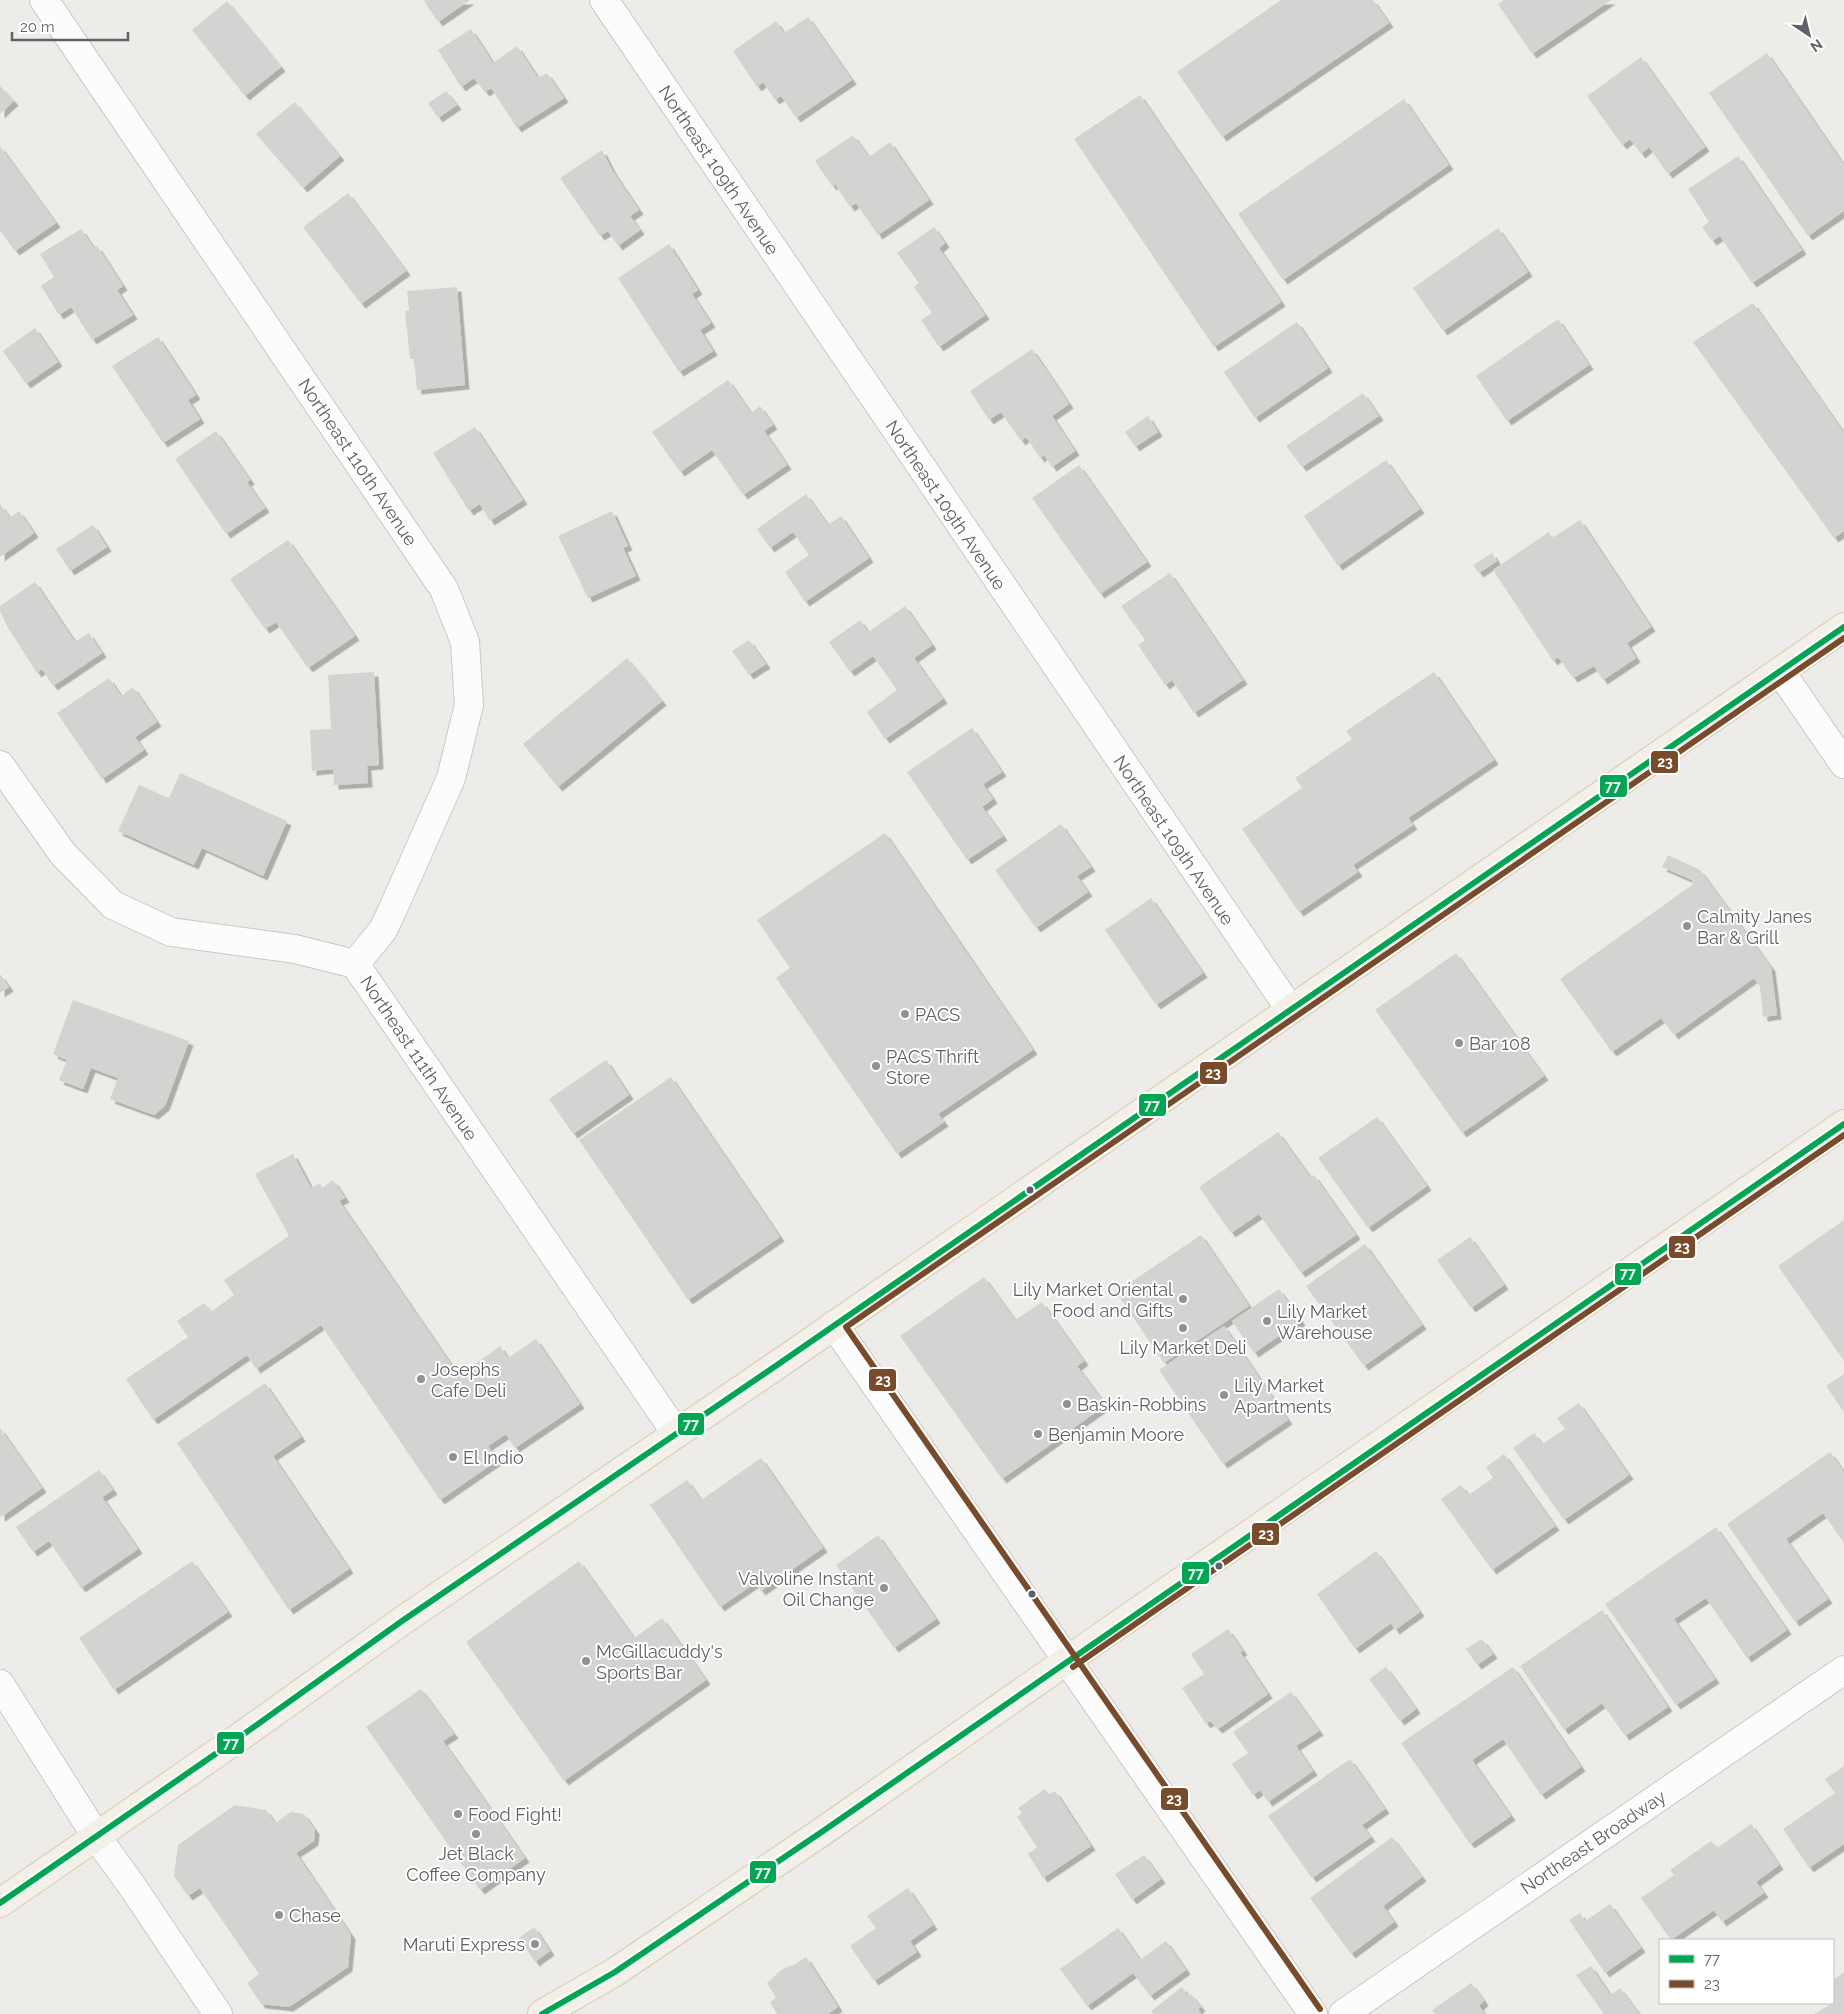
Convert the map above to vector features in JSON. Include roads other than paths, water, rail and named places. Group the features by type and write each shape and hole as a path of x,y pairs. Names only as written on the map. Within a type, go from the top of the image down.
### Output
{"main road":[{"path":"0,1903 402,1622 1844,627"},
{"path":"542,2014 615,1972 826,1829 1844,1124"}],"street":[{"name":"Northeast 110th Avenue","path":"44,0 444,589 465,642 469,705 452,778 404,888 386,924 355,964"},
{"name":"Northeast 109th Avenue","path":"604,0 1290,1009"},
{"path":"1780,671 1844,764"},
{"name":"Northeast 111th Avenue","path":"0,766 63,854 113,906 171,932 295,949 355,964 676,1433"},
{"path":"834,1325 1313,2014"},
{"name":"Northeast Broadway","path":"1343,2014 1844,1670"},
{"path":"0,1684 96,1836 218,2014"}],"place":[{"name":"Calmity Janes Bar & Grill","path":"1687,926"},
{"name":"PACS","path":"905,1014"},
{"name":"Bar 108","path":"1459,1043"},
{"name":"PACS Thrift Store","path":"876,1066"},
{"name":"Lily Market Oriental Food and Gifts","path":"1183,1299"},
{"name":"Lily Market Warehouse","path":"1267,1321"},
{"name":"Lily Market Deli","path":"1183,1328"},
{"name":"Josephs Cafe Deli","path":"421,1379"},
{"name":"Lily Market Apartments","path":"1224,1395"},
{"name":"Baskin-Robbins","path":"1067,1404"},
{"name":"Benjamin Moore","path":"1038,1434"},
{"name":"El Indio","path":"453,1457"},
{"name":"Valvoline Instant Oil Change","path":"884,1588"},
{"name":"McGillacuddy's Sports Bar","path":"586,1661"},
{"name":"Food Fight!","path":"458,1814"},
{"name":"Jet Black Coffee Company","path":"476,1834"},
{"name":"Chase","path":"279,1915"},
{"name":"Maruti Express","path":"535,1944"}]}
